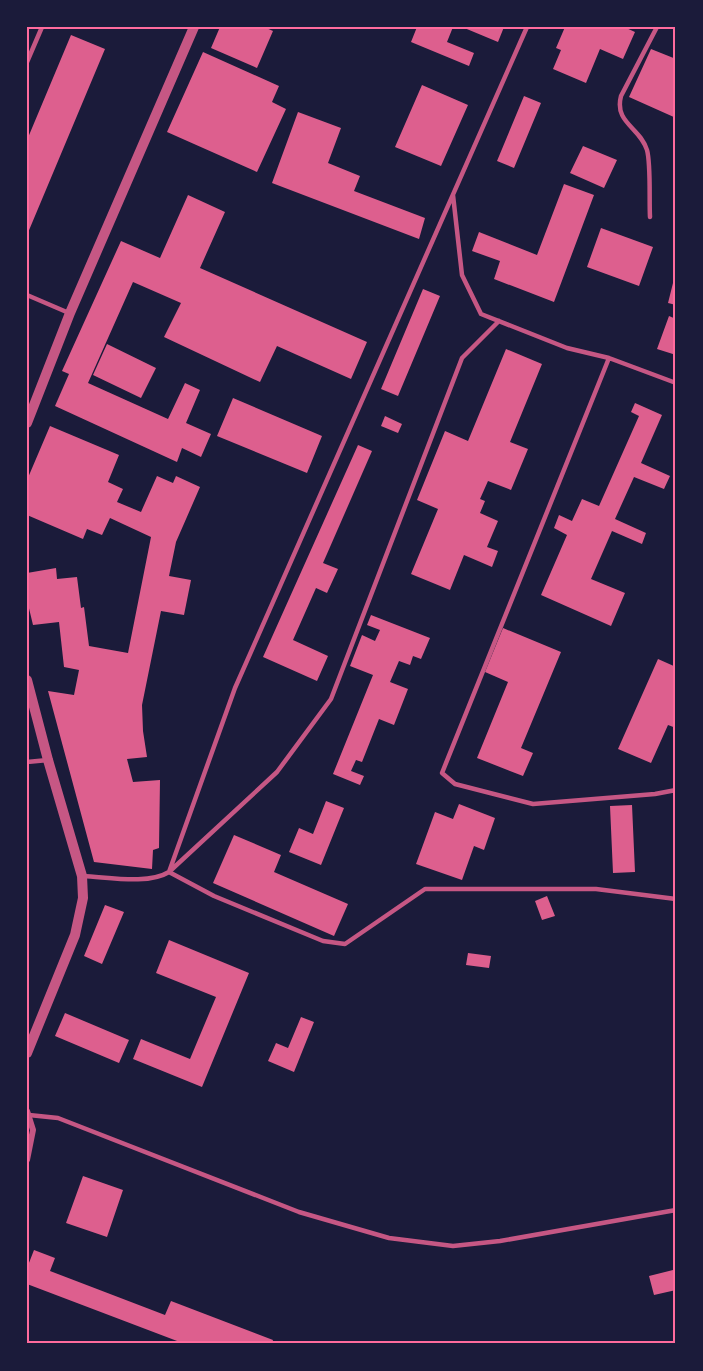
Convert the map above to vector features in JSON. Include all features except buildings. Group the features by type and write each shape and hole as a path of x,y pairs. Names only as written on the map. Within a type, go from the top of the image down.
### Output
{"street":[{"path":"27,423 70,313 194,27"},
{"path":"27,680 82,876 83,898 75,935 27,1053"},
{"path":"27,1160 33,1130 28,1113"}],"lane":[{"path":"27,62 42,27"},
{"path":"169,872 235,688 527,27"},
{"path":"650,217 647,150 642,139 620,113 618,106 657,27"},
{"path":"453,194 462,274 482,314 567,348 609,358 676,382"},
{"path":"27,295 70,313"},
{"path":"82,876 160,878 277,772 331,699 462,358 499,321"},
{"path":"609,358 442,773 456,784 533,804 655,794 676,790"},
{"path":"27,762 48,760"},
{"path":"169,872 214,896 323,941 345,944 425,888 596,889 676,899"},
{"path":"28,1113 58,1118 299,1212 389,1238 453,1246 500,1241 676,1210"}]}
